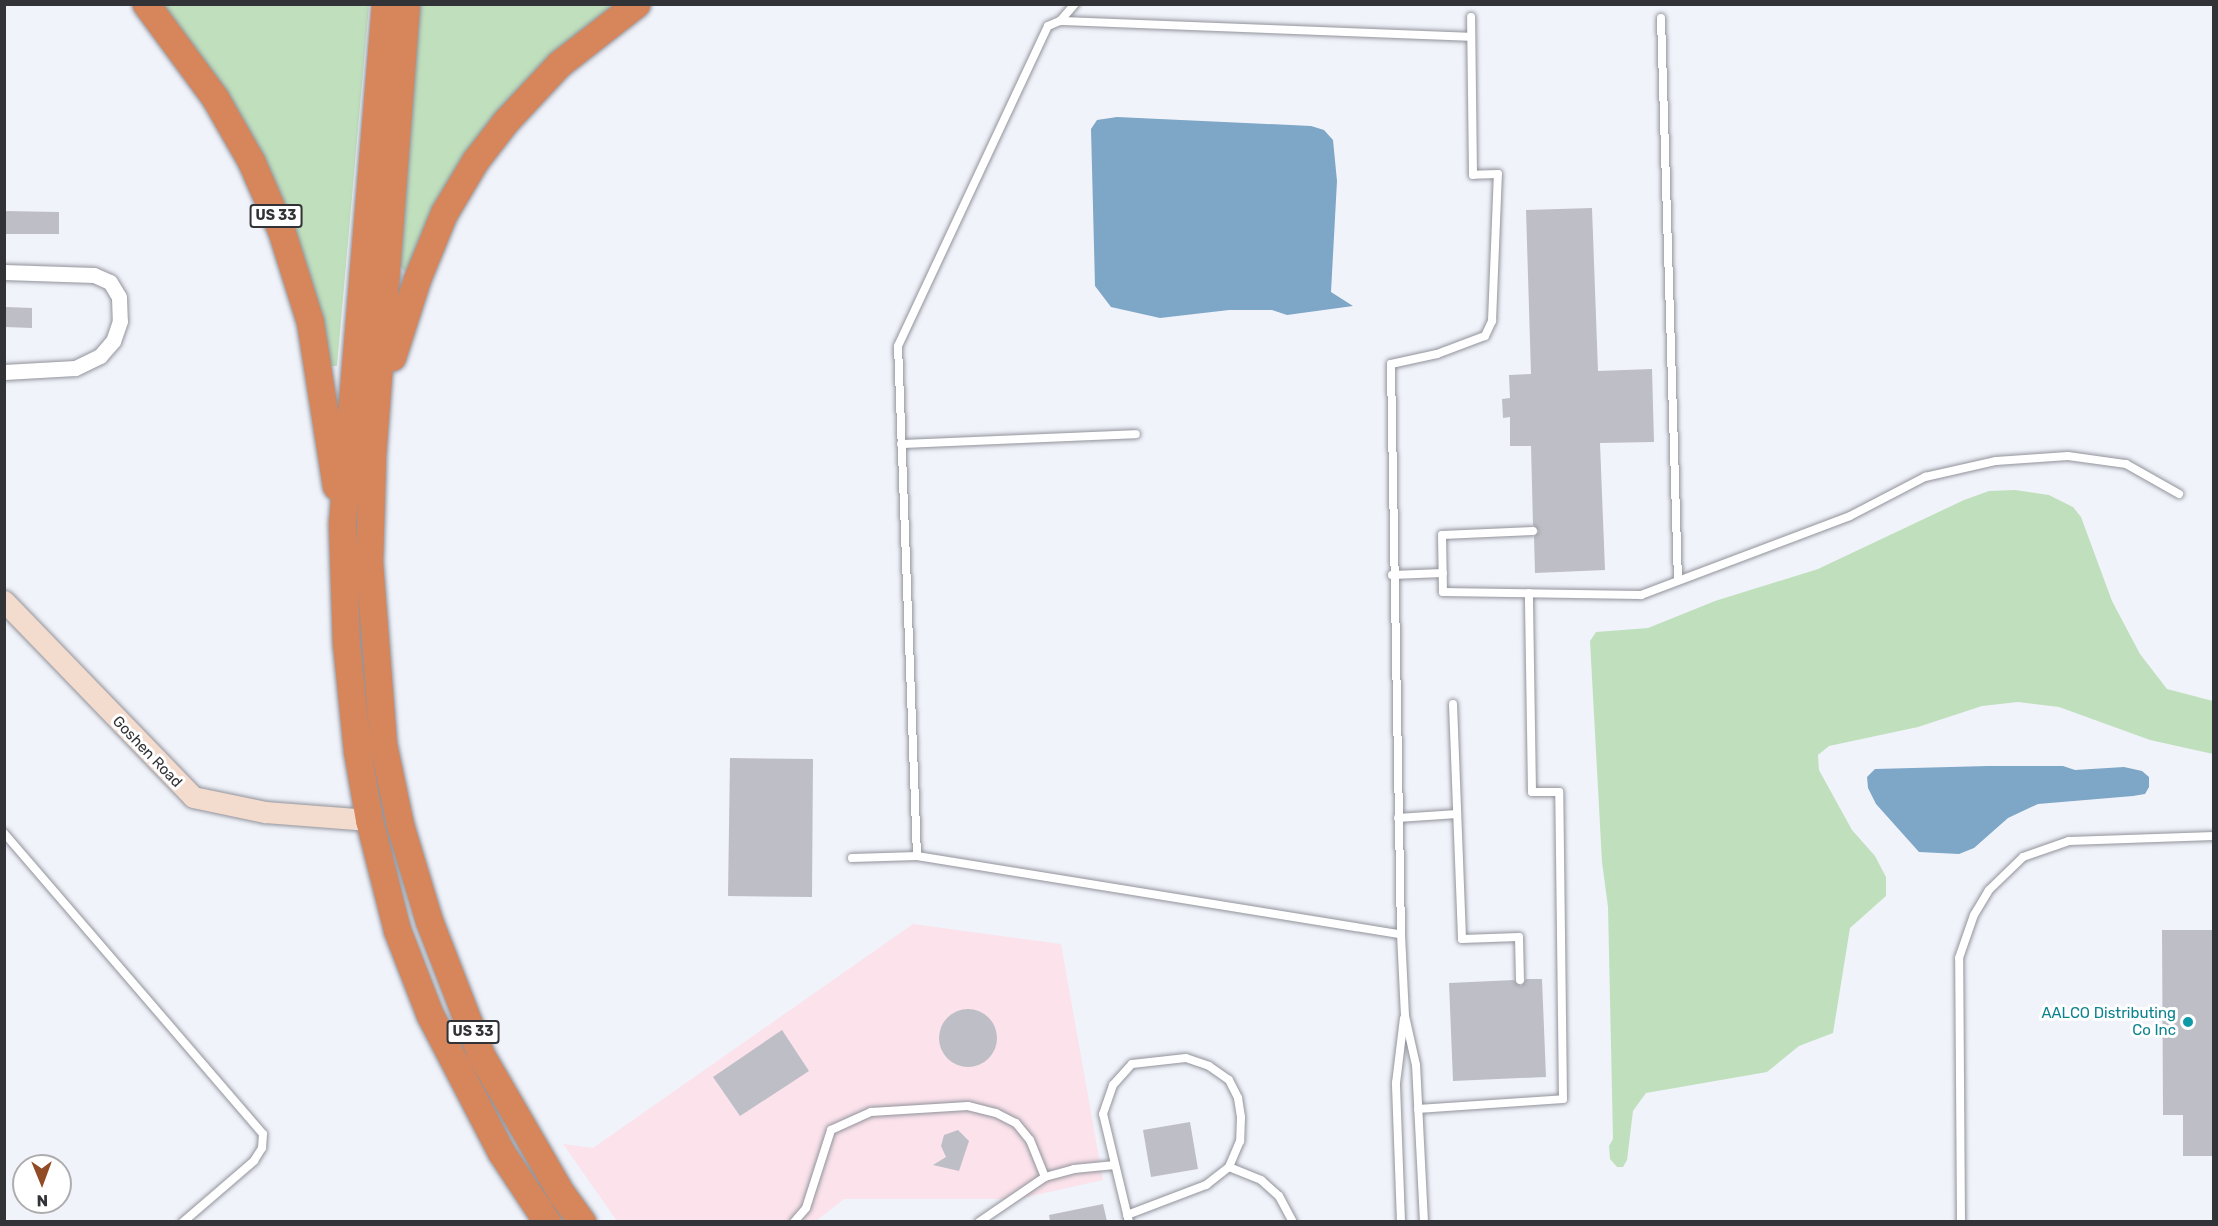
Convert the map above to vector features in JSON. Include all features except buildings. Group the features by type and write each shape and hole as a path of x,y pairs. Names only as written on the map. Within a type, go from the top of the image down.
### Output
{"highway":[{"name":"US 33","path":"146,4 215,98 251,161 281,230 310,322 342,524 346,643 369,820 397,930 430,1015 501,1152 547,1221"},
{"path":"342,524 385,4"},
{"name":"US 33","path":"406,4 372,461 369,562 372,643 383,744 400,825 429,921 482,1055 561,1193 582,1221"},
{"path":"372,461 395,345 444,213 475,161 531,93 596,32 636,4"}],"street":[{"path":"4,272 94,275 110,282 119,297 120,321 114,341 100,356 75,368 4,372"},
{"name":"Goshen Road","path":"4,601 194,797 265,812 369,820"}],"lane":[{"path":"1060,21 1075,4"},
{"path":"1401,1221 1396,1083 1405,1016 1392,575 1390,364 1437,354 1485,336 1492,321 1498,174 1473,175 1471,17"},
{"path":"1661,18 1678,580"},
{"path":"917,856 901,444 896,378 898,346 904,326 1032,54 1048,26 1060,21 1471,37"},
{"path":"901,444 1136,434"},
{"path":"1533,531 1442,535 1443,592 1641,595 1850,516 1925,477 1996,460 2068,456 2126,464 2179,494"},
{"path":"1392,575 1443,573"},
{"path":"1418,1109 1563,1099 1560,792 1532,792 1528,593"},
{"path":"1453,704 1462,939 1519,937 1520,980"},
{"path":"1398,818 1457,814"},
{"path":"4,833 263,1134 262,1148 254,1161 183,1221"},
{"path":"1961,1221 1959,958 1974,915 1989,890 2023,857 2069,841 2214,836"},
{"path":"852,858 917,856 1401,934"},
{"path":"1405,1016 1414,1047 1424,1221"},
{"path":"1186,1058 1209,1065 1229,1080 1238,1098 1239,1142 1229,1167 1206,1185 1128,1218 1103,1114 1113,1085 1132,1064 1186,1058"},
{"path":"794,1221 806,1208 831,1130 871,1112 968,1106 996,1113 1016,1123 1030,1140 1045,1177"},
{"path":"979,1221 1045,1177 1074,1169 1115,1165"},
{"path":"1229,1167 1261,1180 1279,1196 1293,1221"}],"shaded area":[{"path":"913,924 1061,944 1103,1180 1018,1199 844,1199 816,1221 617,1221 563,1144 593,1148"}],"green space":[{"path":"156,5 369,5 337,366 328,366 318,319"},
{"path":"415,5 620,5 569,44 405,272 400,266"},
{"path":"2015,490 2049,495 2073,507 2081,517 2112,601 2140,654 2167,689 2213,701 2213,754 2150,740 2059,707 2018,702 1982,706 1918,727 1829,746 1818,755 1819,770 1852,830 1875,856 1886,877 1886,896 1850,928 1833,1033 1799,1046 1767,1072 1646,1093 1633,1111 1627,1160 1623,1167 1617,1167 1610,1159 1609,1146 1613,1139 1608,907 1602,862 1590,641 1596,632 1648,628 1715,601 1818,569 1964,500 1989,491"}],"water":[{"path":"1117,117 1311,126 1324,130 1333,140 1337,181 1331,292 1353,306 1287,315 1272,310 1229,310 1160,318 1111,307 1095,286 1091,129 1097,120"},
{"path":"2063,766 2075,770 2124,767 2142,771 2149,777 2149,787 2145,794 2133,796 2038,804 2008,818 1974,848 1959,854 1919,852 1876,804 1868,788 1867,777 1875,769"}],"place":[{"name":"AALCO Distributing Co Inc","path":"2188,1022"}]}
